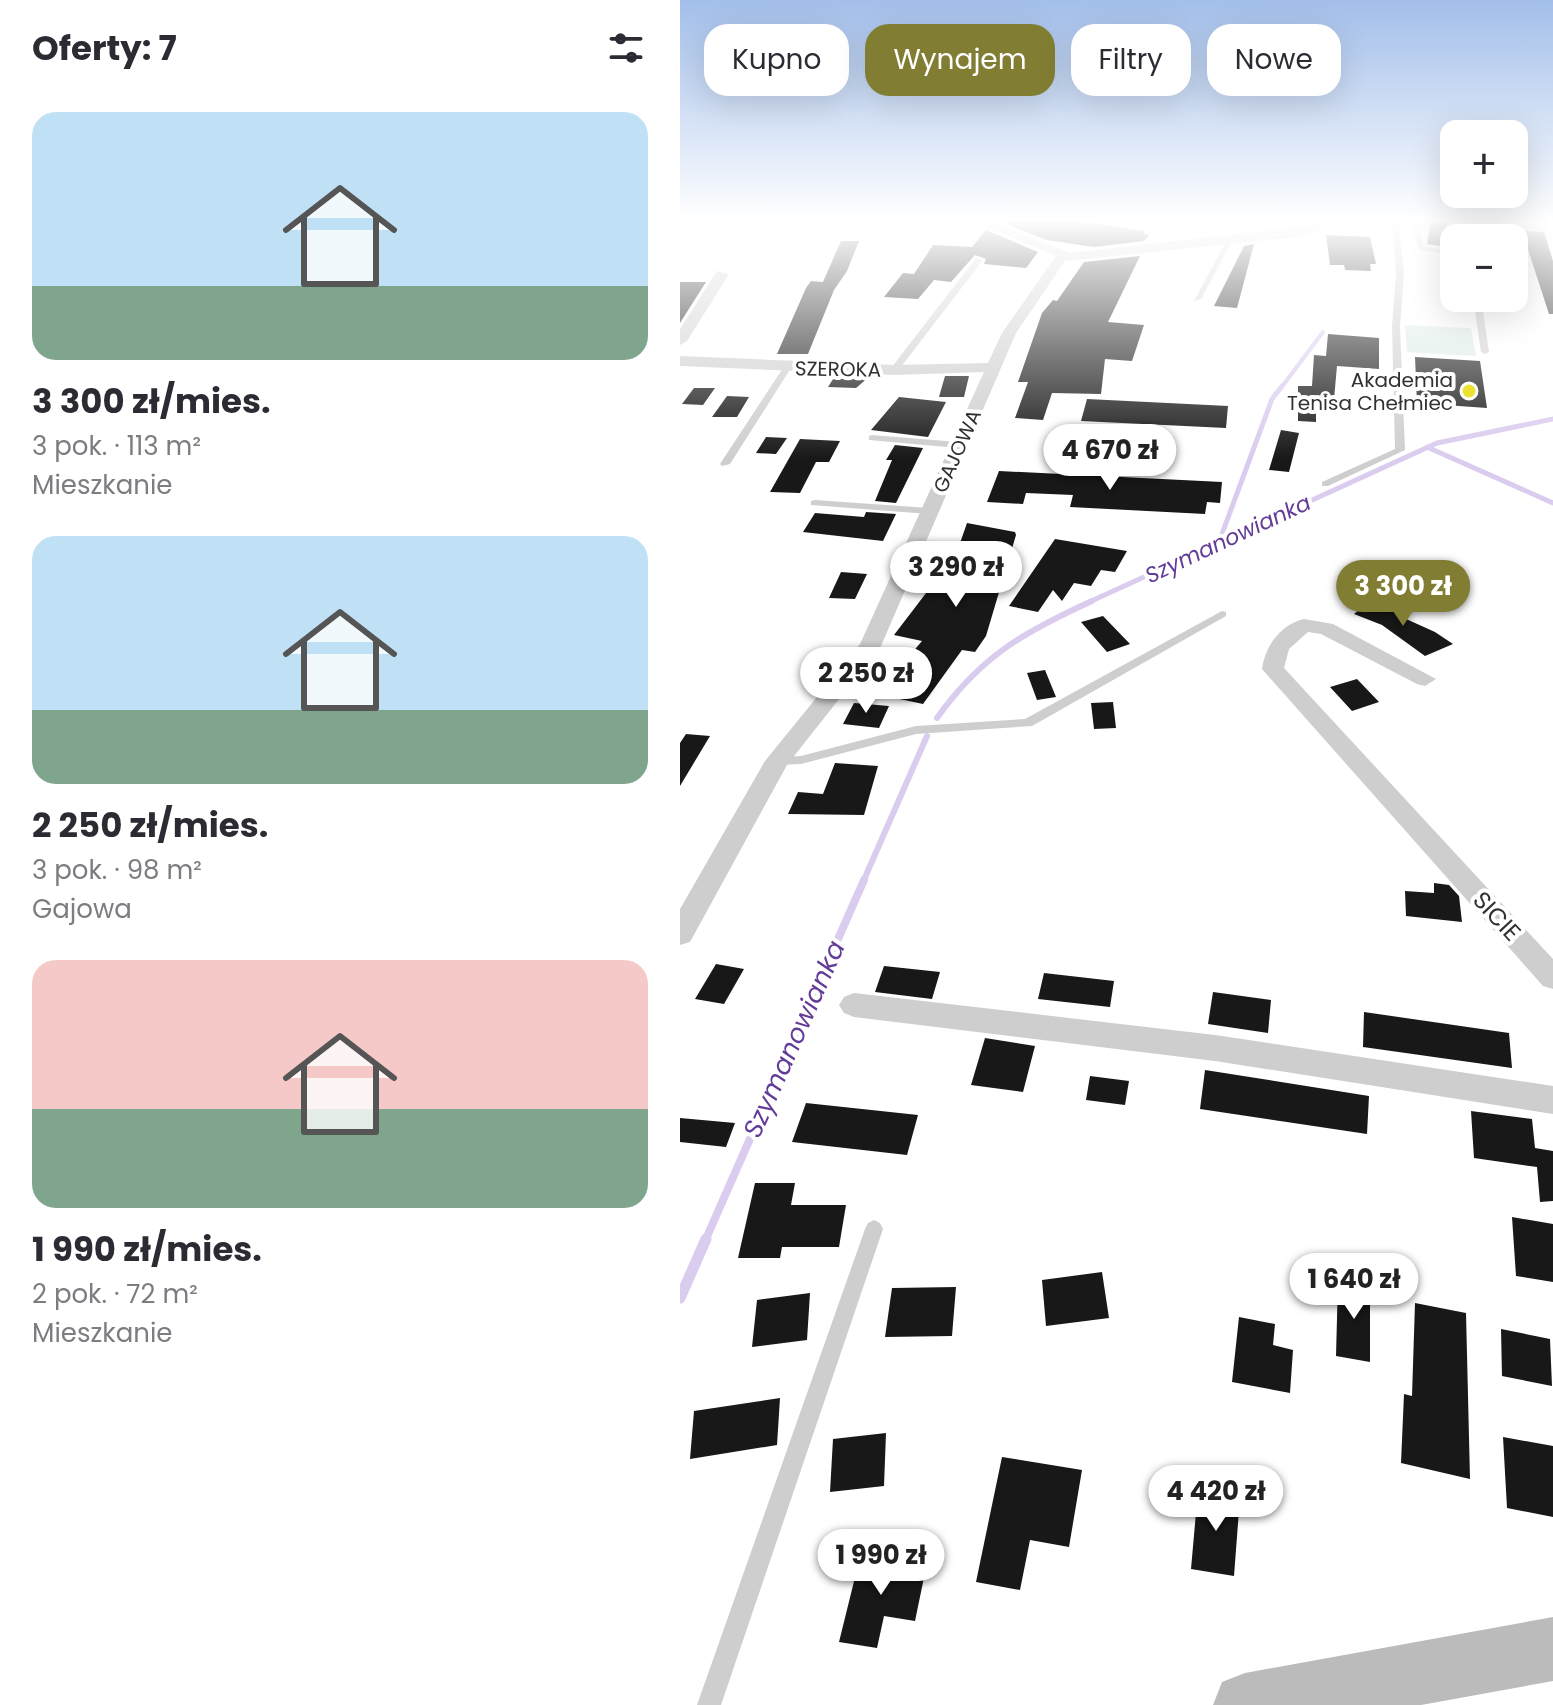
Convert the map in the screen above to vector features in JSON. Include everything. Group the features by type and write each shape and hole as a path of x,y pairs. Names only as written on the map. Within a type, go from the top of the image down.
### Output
{"main road":[{"path":"1245,1705 1553,1649"}],"street":[{"path":"680,341 706,300"},
{"name":"GAJOWA","path":"680,934 777,761 870,646 1009,333 1032,300"},
{"name":"SZEROKA","path":"680,361 787,368 894,370 995,367"},
{"path":"680,379 698,362"},
{"name":"SICIE","path":"1425,679 1326,628 1304,625 1289,634 1274,652 1273,669 1553,978"},
{"path":"854,1005 1215,1048 1553,1100"}],"lane":[{"path":"894,370 948,300"},
{"path":"1325,484 1400,450 1398,300"},
{"path":"1479,312 1485,352"},
{"path":"725,464 787,368"},
{"path":"872,438 958,445"},
{"path":"815,503 929,511"},
{"path":"777,761 801,760 916,730 1028,723 1222,614"},
{"path":"709,1705 874,1229"}],"shaded area":[{"path":"1405,325 1471,328 1476,356 1407,352"}],"building":[{"path":"680,300 695,300 680,323"},
{"path":"801,300 830,300 808,354 777,354"},
{"path":"1053,300 1119,300 1108,322 1144,325 1132,361 1105,359 1101,394 1052,393 1043,420 1015,418 1028,382 1018,382 1042,313"},
{"path":"1217,300 1239,300 1237,308 1214,306"},
{"path":"1544,300 1553,300 1553,314 1549,314"},
{"path":"1328,334 1379,338 1379,369 1337,366 1334,399 1316,397 1316,422 1298,421 1298,386 1312,386 1314,355 1326,356"},
{"path":"1415,357 1480,361 1487,408 1417,403"},
{"path":"835,376 869,377 856,388 828,387"},
{"path":"945,376 969,376 964,397 939,397"},
{"path":"694,388 715,388 703,405 682,404"},
{"path":"727,396 749,397 737,417 712,417"},
{"path":"899,397 946,402 928,437 871,430"},
{"path":"1087,399 1228,406 1226,428 1081,421"},
{"path":"1281,430 1299,433 1289,472 1269,470"},
{"path":"766,437 787,438 776,454 756,453"},
{"path":"800,439 840,441 829,462 816,462 800,493 770,492"},
{"path":"895,445 923,448 896,503 875,501 892,460 886,460"},
{"path":"999,471 1222,482 1220,503 1207,502 1205,514 1070,507 1073,495 1026,493 1023,504 987,502"},
{"path":"866,512 896,514 883,541 803,532 815,513 864,517"},
{"path":"967,523 1015,532 1016,535 986,636 975,652 962,650 923,704 890,697 921,656 911,654 922,641 894,635 962,546 959,546"},
{"path":"1055,539 1127,551 1115,572 1101,570 1091,586 1074,583 1062,601 1053,590 1038,612 1009,606"},
{"path":"841,572 867,574 855,599 829,598"},
{"path":"1357,598 1399,611 1395,614 1453,644 1425,656 1382,625 1354,614 1360,609 1354,604"},
{"path":"1103,616 1130,644 1107,652 1081,622"},
{"path":"1045,670 1056,697 1037,700 1027,673"},
{"path":"1357,679 1379,702 1352,711 1330,687"},
{"path":"1113,702 1116,728 1094,729 1091,703"},
{"path":"854,703 889,706 879,728 843,724"},
{"path":"686,734 710,736 680,786 680,743"},
{"path":"835,763 878,766 864,815 788,814 798,792 823,794"},
{"path":"1434,883 1449,885 1459,896 1462,922 1406,916 1405,891 1434,893"},
{"path":"716,964 744,969 724,1004 695,999"},
{"path":"884,966 940,972 932,999 875,992"},
{"path":"1044,973 1114,981 1110,1007 1038,999"},
{"path":"1213,992 1271,1000 1268,1033 1208,1024"},
{"path":"1364,1012 1509,1033 1512,1068 1363,1047"},
{"path":"985,1038 1035,1046 1023,1092 971,1085"},
{"path":"1205,1070 1369,1096 1367,1134 1200,1109"},
{"path":"1090,1076 1129,1081 1125,1105 1086,1100"},
{"path":"806,1103 918,1115 907,1155 792,1142"},
{"path":"1471,1111 1532,1119 1535,1148 1553,1151 1553,1201 1540,1202 1537,1167 1474,1158"},
{"path":"680,1118 735,1123 726,1147 680,1142"},
{"path":"755,1183 795,1183 791,1205 846,1205 839,1247 782,1247 780,1258 738,1258"},
{"path":"1512,1217 1553,1224 1553,1282 1516,1276"},
{"path":"1102,1272 1109,1318 1046,1326 1042,1280"},
{"path":"1338,1280 1370,1285 1370,1362 1336,1356"},
{"path":"956,1287 952,1336 885,1337 892,1288"},
{"path":"810,1293 807,1340 752,1347 757,1300"},
{"path":"1415,1303 1466,1313 1470,1479 1401,1463 1404,1394 1412,1396"},
{"path":"1239,1317 1275,1324 1273,1345 1293,1350 1290,1393 1232,1382"},
{"path":"1501,1329 1550,1339 1552,1386 1502,1376"},
{"path":"780,1398 777,1445 690,1459 694,1411"},
{"path":"886,1433 884,1486 830,1492 833,1439"},
{"path":"1503,1437 1553,1446 1553,1517 1507,1508"},
{"path":"1002,1457 1082,1470 1069,1547 1030,1540 1020,1590 976,1582"},
{"path":"1198,1490 1240,1497 1234,1576 1191,1569"},
{"path":"861,1553 927,1563 915,1621 884,1616 877,1648 839,1642"}],"waterway":[{"path":"1281,388 1323,332"},
{"path":"1219,542 1272,399 1282,386"},
{"name":"Szymanowianka","path":"1428,447 1553,419"},
{"name":"Szymanowianka","path":"1087,603 1428,447"},
{"path":"1428,447 1553,503"},
{"name":"Szymanowianka","path":"937,718 987,662 1025,635 1092,601"},
{"name":"Szymanowianka","path":"863,882 927,736"},
{"name":"Szymanowianka","path":"705,1241 864,880"},
{"name":"Szymanowianka","path":"680,1298 706,1239"}],"place":[{"name":"Akademia Tenisa Chełmiec","path":"1469,391"}]}
